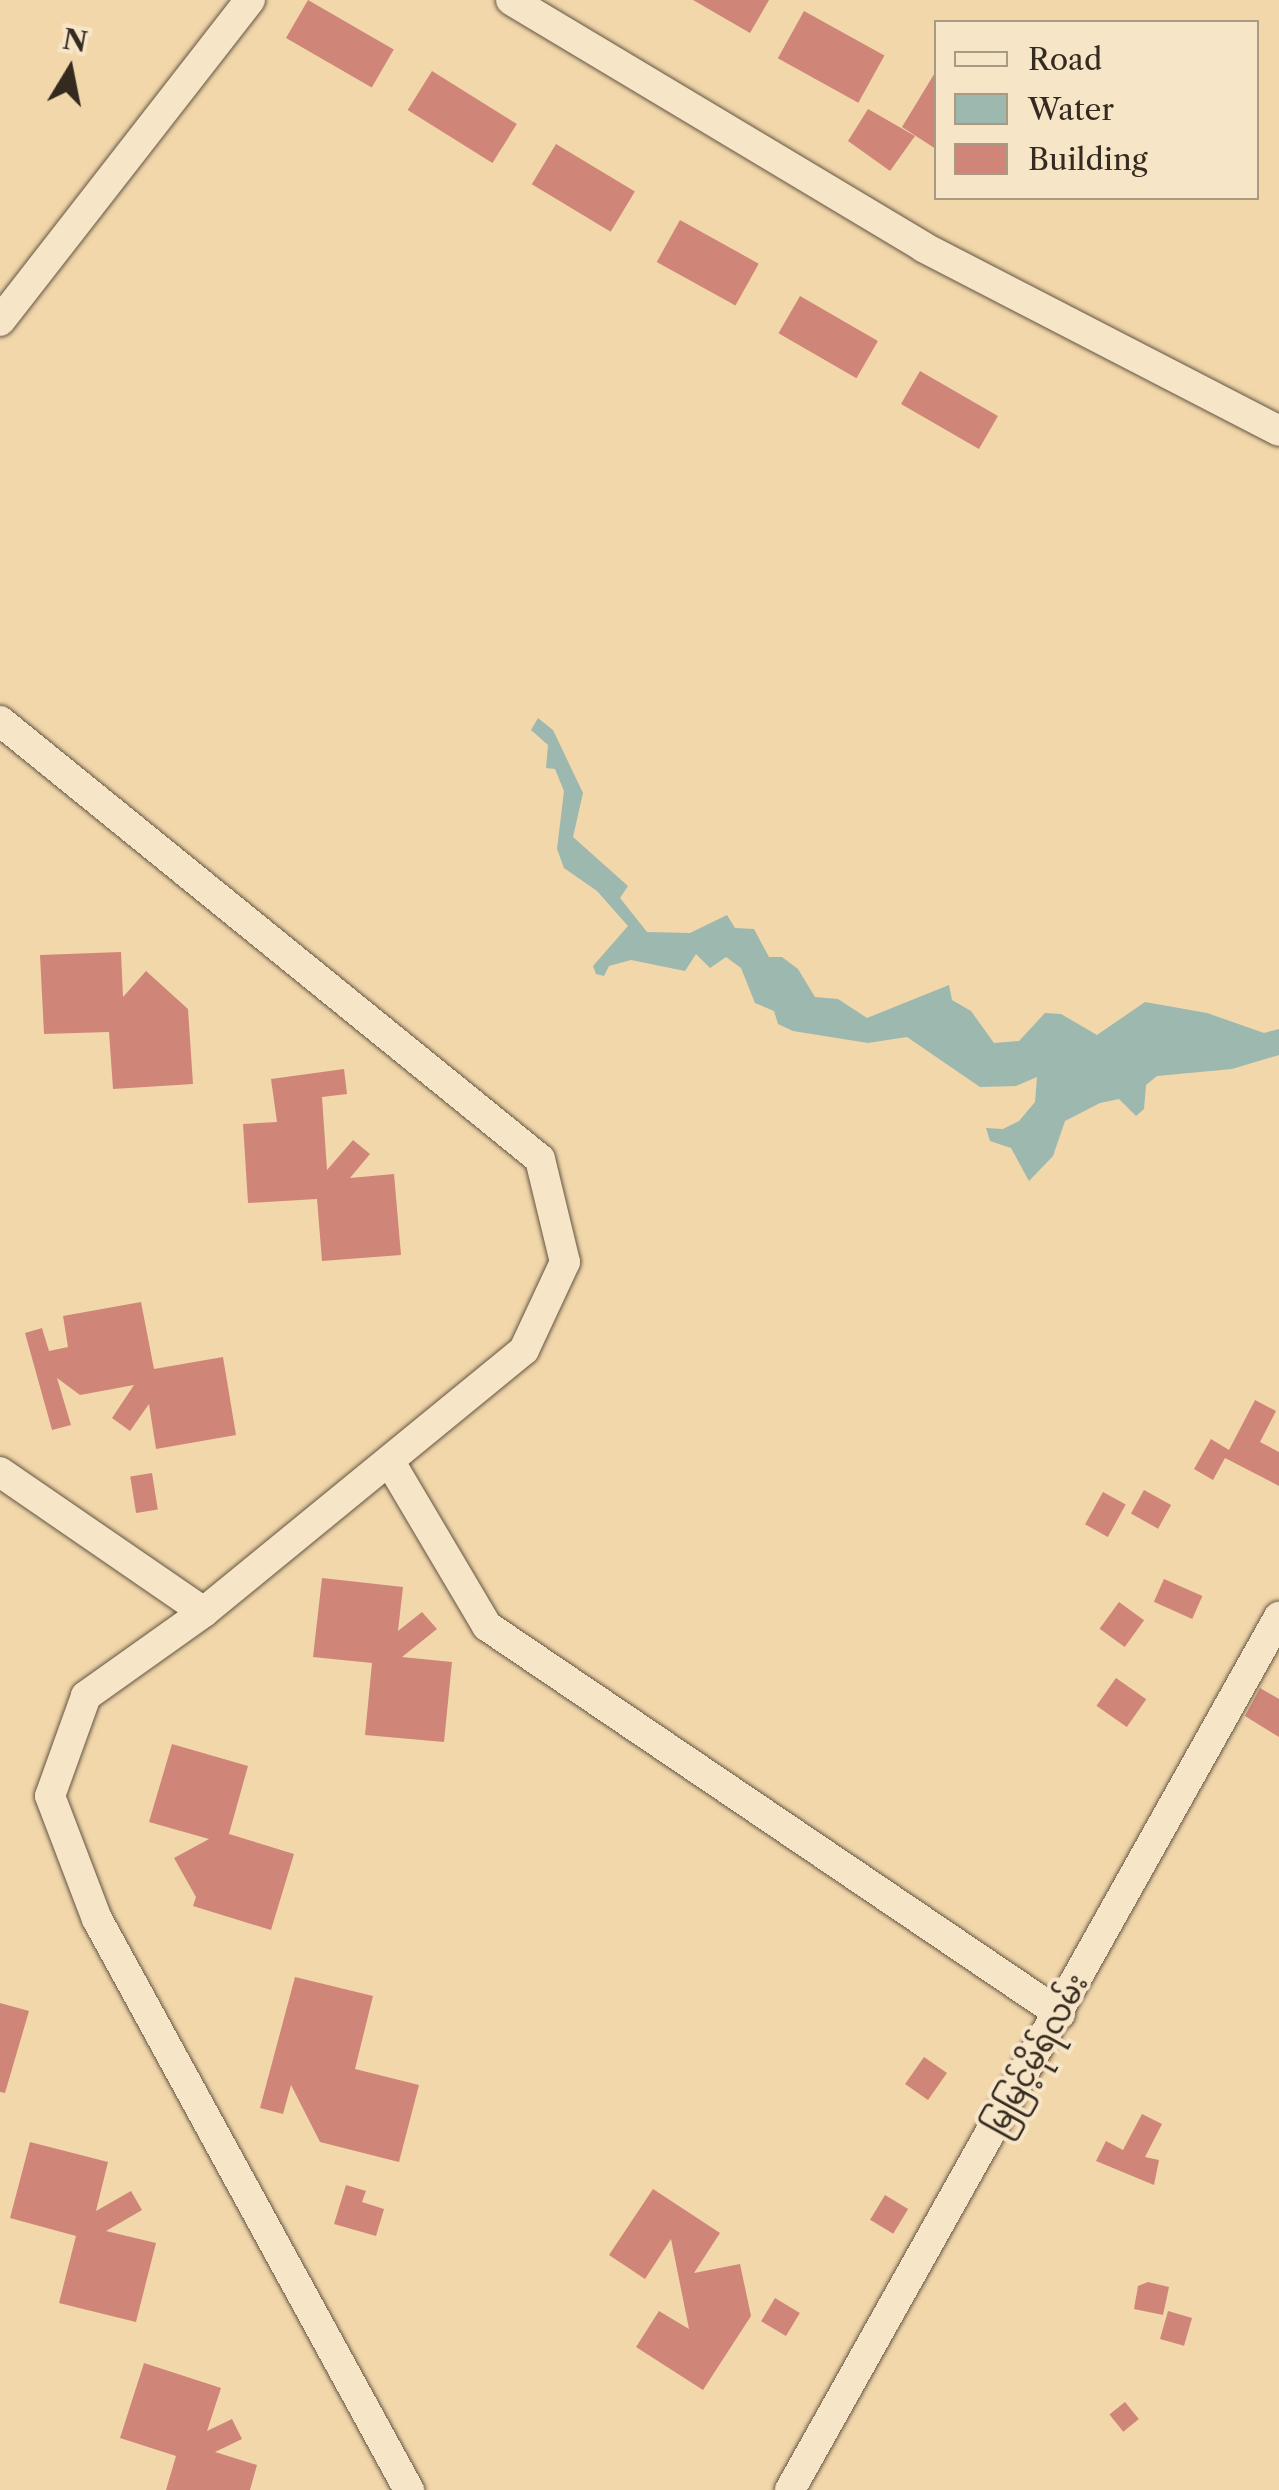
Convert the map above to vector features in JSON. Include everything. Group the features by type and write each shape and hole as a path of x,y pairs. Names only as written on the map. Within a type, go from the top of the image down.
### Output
{"street":[{"path":"0,322 250,0"},
{"path":"511,0 923,247 1279,431"},
{"path":"0,721 540,1159 566,1262 524,1350 204,1612 86,1696 50,1796 97,1919 409,2490"},
{"path":"390,1462 486,1626 1060,2014"},
{"path":"0,1472 204,1612"},
{"name":"မြမြင့်မိုရ်လမ်း","path":"790,2490 1279,1618"}],"water":[{"path":"538,718 553,730 583,793 573,837 628,886 620,898 647,932 690,933 727,915 735,928 754,929 769,957 782,957 798,969 815,997 838,999 867,1018 949,985 952,1000 971,1011 994,1043 1019,1041 1045,1013 1061,1014 1097,1035 1145,1002 1207,1013 1264,1033 1279,1029 1279,1055 1232,1069 1157,1076 1146,1085 1144,1109 1136,1116 1119,1099 1100,1103 1065,1121 1053,1156 1029,1181 1011,1148 990,1141 986,1128 1003,1129 1019,1121 1035,1102 1037,1077 1016,1086 980,1087 907,1037 868,1043 793,1031 778,1024 774,1011 755,1003 741,968 726,957 710,968 696,954 685,971 631,960 609,966 604,976 596,974 593,966 628,926 597,891 564,868 557,849 564,791 555,769 546,768 548,745 531,730"}],"building":[{"path":"308,0 394,50 372,88 286,38"},
{"path":"693,0 769,0 750,33"},
{"path":"804,11 884,56 858,103 778,58"},
{"path":"432,71 517,124 492,163 408,110"},
{"path":"934,74 934,148 902,127"},
{"path":"868,109 915,136 890,171 848,141"},
{"path":"556,144 635,191 611,232 532,184"},
{"path":"680,220 759,264 735,306 657,262"},
{"path":"800,296 878,341 856,378 778,333"},
{"path":"920,371 998,416 979,449 901,404"},
{"path":"121,952 123,997 146,971 188,1009 193,1084 113,1089 109,1032 44,1034 40,955"},
{"path":"344,1069 347,1094 322,1097 327,1170 353,1140 370,1154 350,1178 394,1174 401,1255 322,1261 317,1199 248,1203 243,1124 277,1122 271,1079"},
{"path":"141,1302 154,1369 223,1357 236,1435 156,1449 149,1404 130,1431 112,1418 134,1385 80,1395 57,1378 71,1425 52,1430 25,1333 42,1328 49,1351 68,1347 63,1316"},
{"path":"1255,1400 1276,1411 1260,1442 1279,1452 1279,1486 1225,1458 1213,1480 1194,1469 1211,1439 1229,1450"},
{"path":"152,1473 158,1510 136,1513 130,1476"},
{"path":"1144,1490 1171,1505 1158,1529 1131,1514"},
{"path":"1103,1492 1126,1505 1108,1537 1085,1524"},
{"path":"322,1578 403,1587 398,1631 422,1612 437,1629 402,1657 452,1662 444,1742 365,1735 372,1663 313,1657"},
{"path":"1164,1579 1202,1596 1192,1619 1154,1602"},
{"path":"1119,1602 1144,1620 1125,1647 1100,1629"},
{"path":"1116,1678 1146,1699 1127,1727 1096,1706"},
{"path":"1260,1688 1279,1699 1279,1737 1245,1716"},
{"path":"172,1744 248,1766 229,1834 294,1854 271,1930 193,1906 196,1897 174,1858 209,1839 149,1822"},
{"path":"295,1977 373,1996 355,2069 419,2085 399,2162 320,2142 291,2085 283,2114 260,2108"},
{"path":"0,2003 29,2011 5,2093 0,2092"},
{"path":"924,2057 947,2073 928,2100 905,2084"},
{"path":"1142,2114 1162,2124 1145,2157 1159,2160 1154,2185 1096,2161 1106,2141 1123,2150"},
{"path":"30,2142 108,2162 96,2211 131,2191 142,2210 106,2231 156,2243 136,2322 59,2303 76,2236 10,2218"},
{"path":"346,2185 366,2191 362,2202 384,2209 376,2236 334,2224"},
{"path":"653,2189 720,2233 694,2273 740,2264 751,2316 703,2390 636,2347 659,2311 689,2329 671,2239 645,2279 609,2255"},
{"path":"885,2195 908,2209 893,2234 870,2220"},
{"path":"1148,2282 1169,2287 1163,2315 1134,2309 1138,2286"},
{"path":"775,2298 800,2313 786,2336 761,2321"},
{"path":"1168,2311 1192,2318 1184,2346 1160,2339"},
{"path":"144,2363 221,2388 207,2431 232,2419 242,2439 215,2452 257,2465 250,2490 166,2490 176,2456 120,2438"},
{"path":"1125,2402 1139,2419 1123,2432 1109,2415"}]}
